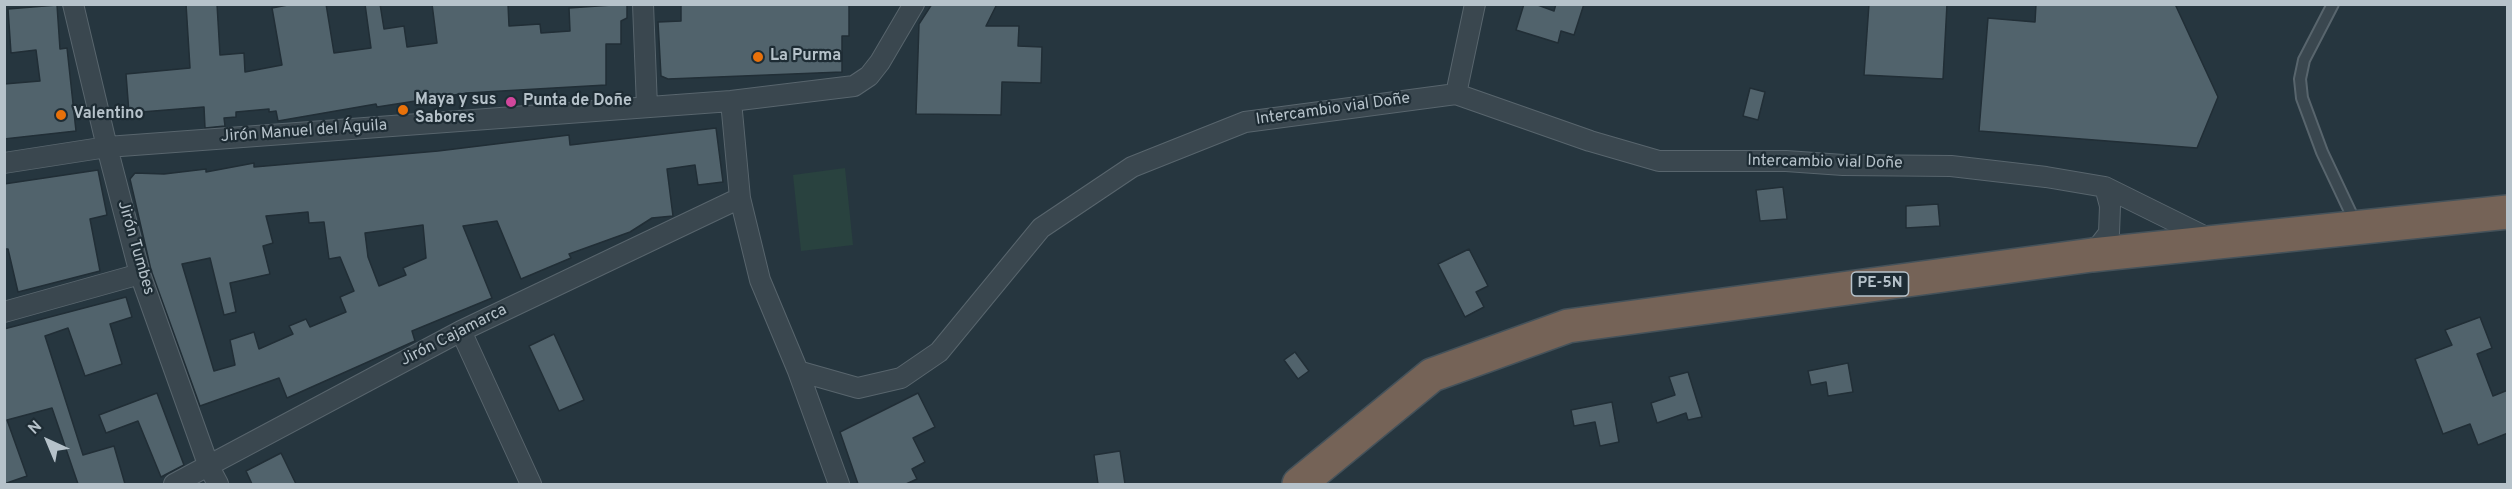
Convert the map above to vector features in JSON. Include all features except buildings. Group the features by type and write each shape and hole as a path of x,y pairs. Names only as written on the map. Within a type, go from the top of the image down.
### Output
{"highway":[{"name":"PE-5N","path":"1299,484 1432,375 1568,326 2092,255 2219,244 2508,212"}],"street":[{"name":"Jirón Tumbes","path":"73,4 140,274 214,476"},
{"path":"643,4 646,107"},
{"name":"Jirón Manuel del Águila","path":"4,163 107,147 731,101 854,86 869,76 880,62 914,4"},
{"path":"1456,94 1475,4"},
{"name":"Intercambio vial Doñe","path":"798,371 858,388 902,378 939,352 1041,228 1132,167 1245,122 1456,94 1590,141 1659,161 1786,161 1843,165 1951,166 2046,177 2105,187 2219,244"},
{"path":"731,101 740,198 760,280 798,371 839,484"},
{"path":"2092,255 2109,233 2110,206 2105,187"},
{"name":"Jirón Cajamarca","path":"174,484 214,476 461,331 740,198"},
{"path":"4,312 140,274"},
{"path":"461,331 531,484"}],"lane":[{"path":"2333,4 2304,60 2300,79 2302,98 2322,152 2358,228"}],"green space":[{"path":"845,168 853,245 801,251 793,175"}],"place":[{"name":"La Purma","path":"758,57"},
{"name":"Punta de Doñe","path":"511,102"},
{"name":"Maya y sus Sabores","path":"403,110"},
{"name":"Valentino","path":"61,115"}]}
